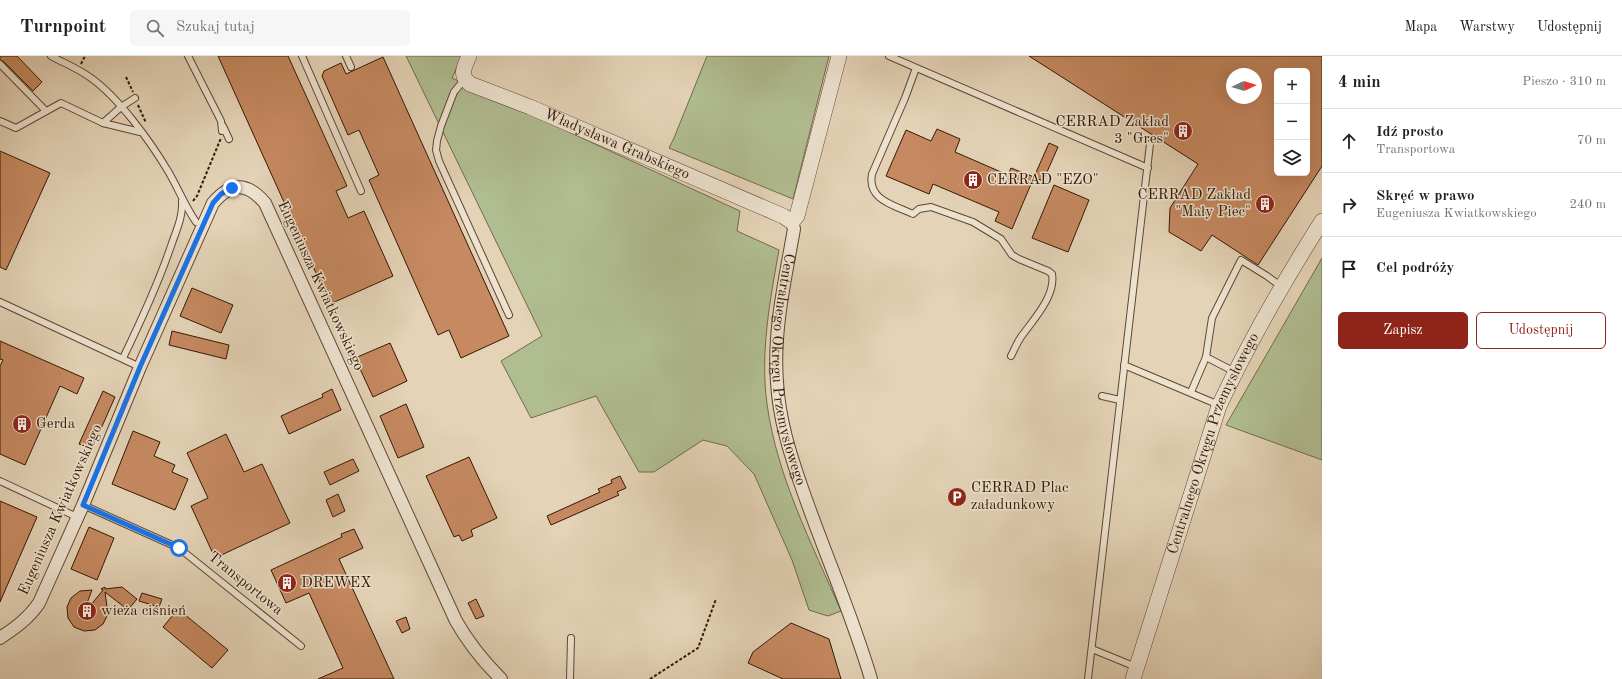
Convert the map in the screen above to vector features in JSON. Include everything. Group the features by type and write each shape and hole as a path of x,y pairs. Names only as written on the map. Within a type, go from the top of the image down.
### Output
{"street":[{"path":"464,80 463,72 469,56"},
{"name":"Centralnego Okręgu Przemysłowego","path":"839,56 797,216 792,222 794,229 777,337 776,378 788,447 809,510 862,648 871,679"},
{"name":"Władysława Grabskiego","path":"464,80 475,87 530,107 783,216 792,222"},
{"name":"Eugeniusza Kwiatkowskiego","path":"0,638 23,622 39,603 83,505 140,367 213,203 221,194 232,188 244,187 256,193 265,203 456,622 469,644 482,661 501,679"},
{"name":"Centralnego Okręgu Przemysłowego","path":"1134,673 1219,406 1235,372 1282,287 1322,221"}],"lane":[{"path":"51,56 92,79 121,107 155,151 196,222"},
{"path":"188,56 229,139"},
{"path":"302,56 361,191"},
{"path":"346,56 351,67"},
{"path":"889,56 1148,168"},
{"path":"0,64 46,111"},
{"path":"916,68 905,98 872,174 872,189 880,199 913,214 919,209 931,207 973,222 1001,239 1012,255 1048,270 1052,274 1054,281 1042,308 1021,338 1011,356"},
{"path":"464,80 454,92 447,108 437,141 436,150 439,161 508,315"},
{"path":"103,123 121,107 135,98"},
{"path":"0,121 16,128 61,103 103,123 140,132"},
{"path":"220,121 222,131"},
{"path":"1088,679 1150,144"},
{"path":"123,358 167,259 183,212 182,200"},
{"path":"1191,392 1206,357 1212,318 1241,260 1282,287"},
{"path":"0,302 140,367"},
{"path":"1206,357 1235,372"},
{"path":"1124,365 1191,392 1219,406"},
{"path":"1102,396 1120,400"},
{"path":"0,481 77,518"},
{"name":"Transportowa","path":"83,505 179,548 301,646"},
{"path":"570,679 571,638"},
{"path":"1092,649 1134,673"}],"path":[{"path":"126,76 148,127"},
{"path":"188,206 197,196 222,131"},
{"path":"650,679 698,648 716,599"}],"green space":[{"path":"406,56 462,56 452,78 740,211 737,231 779,250 769,307 765,346 765,385 767,404 772,431 787,484 807,535 841,611 828,616 809,610 792,560 754,474 727,446 703,440 654,472 639,472 596,396 531,418 501,361 542,336"},
{"path":"707,56 829,56 793,199 669,148"},
{"path":"1322,258 1322,460 1226,425"}],"building":[{"path":"0,56 17,56 42,82 33,91 3,61 0,60"},
{"path":"218,56 288,56 347,186 336,191 348,218 364,211 393,276 330,304"},
{"path":"1029,56 1322,56 1322,166 1258,265 1212,235 1201,251 1169,232 1170,208 1198,164"},
{"path":"383,57 509,336 461,358 449,330 438,335 369,180 379,175 359,130 348,135 322,76 324,71 341,63 346,74"},
{"name":"CERRAD \"EZO\"","path":"937,129 960,139 955,152 1008,175 1011,168 1034,177 1012,229 995,221 999,212 933,184 929,194 886,176 906,130 931,141"},
{"path":"1049,143 1058,147 1043,181 1034,177"},
{"path":"0,151 50,173 6,270 0,267"},
{"path":"1054,185 1089,200 1068,252 1032,238"},
{"path":"192,288 233,305 221,333 180,316"},
{"path":"172,331 229,345 226,359 169,345"},
{"name":"Gerda","path":"0,341 84,378 77,394 60,386 25,465 0,454 0,366 3,360 0,359"},
{"path":"390,343 407,381 373,397 355,358"},
{"path":"332,389 341,410 289,434 281,416 323,397 322,394"},
{"path":"103,391 115,397 92,449 79,444"},
{"path":"406,404 424,447 398,458 380,416"},
{"path":"133,431 160,442 154,456 175,465 172,472 188,479 175,510 112,484"},
{"path":"226,434 244,472 262,464 290,523 215,558 191,506 208,498 187,453"},
{"path":"469,457 497,518 471,530 473,536 462,541 459,535 454,537 426,476"},
{"path":"353,459 359,471 330,485 324,472"},
{"path":"620,476 626,488 617,492 619,495 551,525 547,516 600,492 598,489 612,483 611,480"},
{"path":"338,494 345,511 333,517 326,500"},
{"path":"0,501 37,517 0,602"},
{"path":"89,527 114,538 97,580 71,569"},
{"path":"354,529 363,548 339,559 394,679 318,679 343,668 309,593 286,603 271,570 342,537 341,534"},
{"name":"wieża ciśnień","path":"105,587 105,589 122,587 137,599 128,610 105,592 108,614 103,624 95,630 84,631 74,627 68,618 67,607 71,598 80,591 92,590 82,616 103,590 101,589"},
{"path":"142,593 162,599 159,607 139,601"},
{"path":"476,599 484,616 476,619 468,603"},
{"path":"178,609 228,650 212,668 163,627"},
{"path":"406,617 410,629 402,633 396,621"},
{"path":"791,623 829,639 841,679 783,679 748,663 753,652"}],"place":[{"name":"CERRAD Zakład 3 \"Gres\"","path":"1183,131"},
{"name":"CERRAD \"EZO\"","path":"973,180"},
{"name":"CERRAD Zakład \"Mały Piec\"","path":"1265,204"},
{"name":"Gerda","path":"22,424"},
{"name":"CERRAD Plac załadunkowy","path":"957,497"},
{"name":"DREWEX","path":"287,583"},
{"name":"wieża ciśnień","path":"87,611"}],"route":[{"path":"179,548 83,505 140,367 213,203 221,194 232,188"}]}
